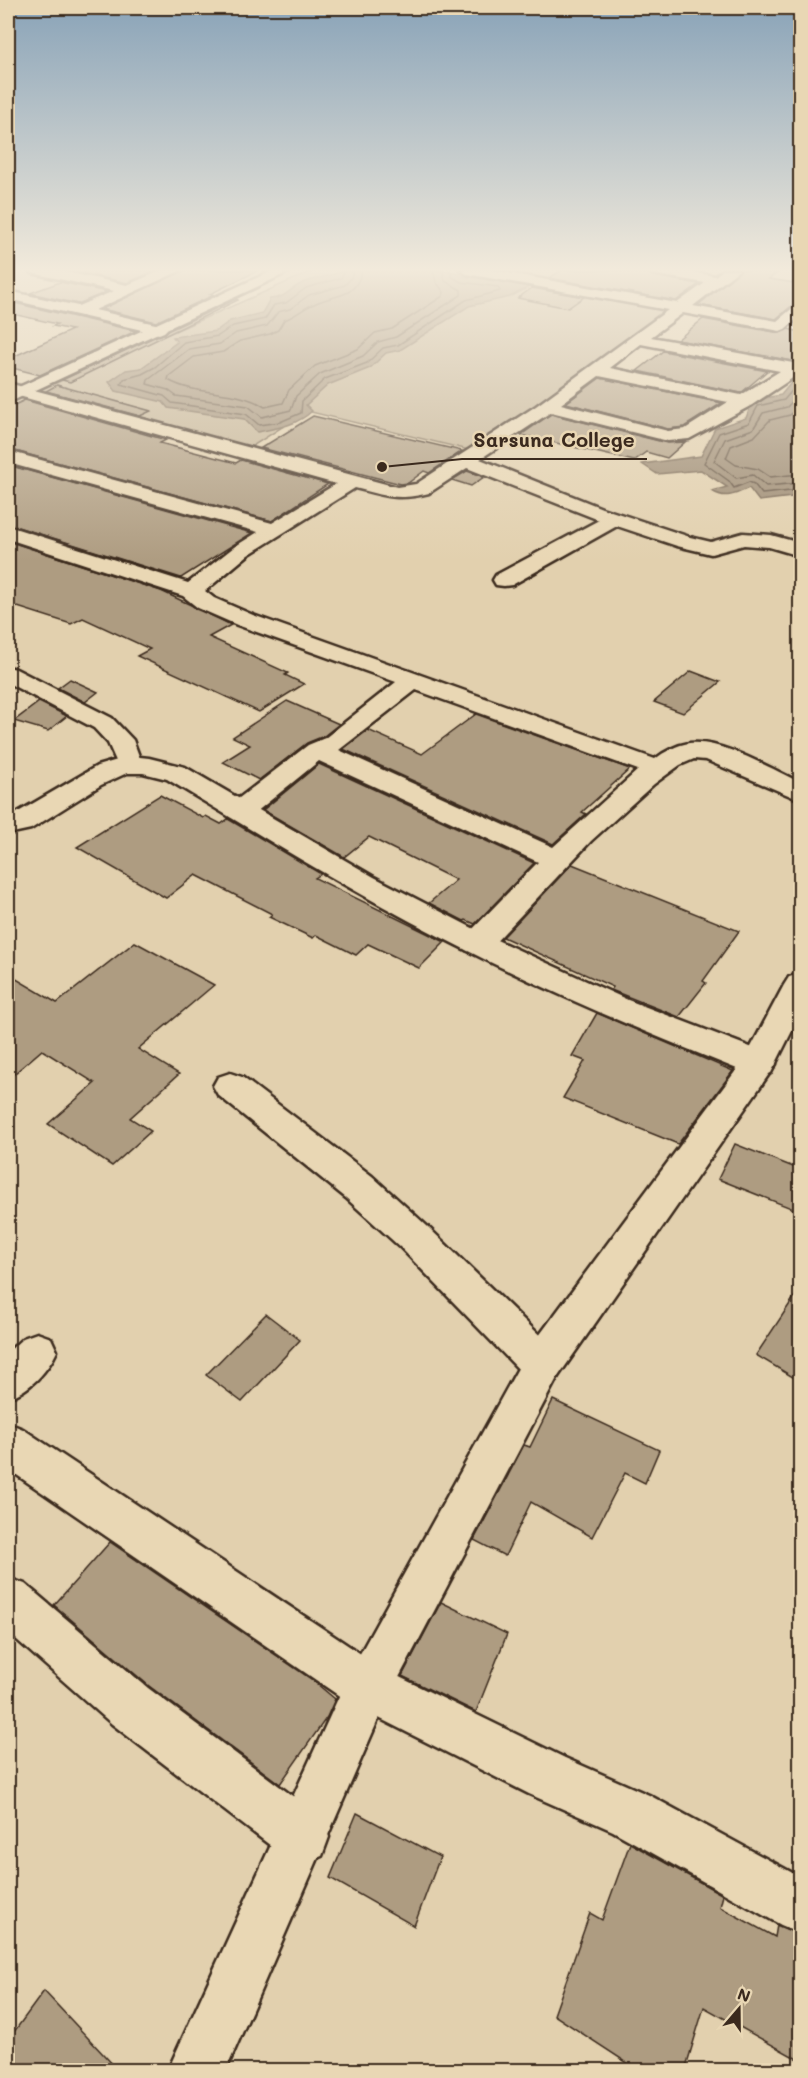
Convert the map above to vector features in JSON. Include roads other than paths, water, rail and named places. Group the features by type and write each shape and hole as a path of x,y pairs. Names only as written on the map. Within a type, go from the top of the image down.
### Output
{"street":[{"path":"12,393 71,367"},
{"path":"12,393 153,426 352,482 398,493 411,493 422,489 467,461 600,367"},
{"path":"548,405 680,436 689,434 746,401 798,367"},
{"path":"596,370 746,401"},
{"path":"8,456 274,531"},
{"path":"467,461 615,519 684,542 711,548 743,539 771,541 801,550"},
{"path":"191,591 241,551 352,482"},
{"path":"504,580 615,519"},
{"path":"8,532 191,591 206,603 245,620 656,768"},
{"path":"8,674 103,723 120,740 129,764"},
{"path":"240,811 317,750 334,743 414,680"},
{"path":"317,750 557,860"},
{"path":"477,943 557,860 656,768 675,755 691,751 715,755 801,792"},
{"path":"8,826 21,823 109,770 129,764 153,766 176,773 364,884 477,943 617,1008 759,1064"},
{"path":"197,2070 303,1837 368,1687 542,1365 759,1064 801,985"},
{"path":"230,1086 375,1201 542,1365"},
{"path":"8,1379 37,1351"},
{"path":"8,1444 368,1687 547,1776 631,1813 801,1906"},
{"path":"8,1601 130,1706 303,1837"}],"water":[{"path":"371,367 328,385 306,405 312,411 299,420 279,428 257,432 244,419 168,408 163,402 116,391 109,382 126,370 141,368"},
{"path":"800,372 800,496 759,501 749,488 731,495 717,494 712,491 727,487 701,470 657,474 642,464 701,456 715,428 746,418 753,400 781,395"}],"place":[{"name":"Sarsuna College","path":"382,467"}]}
